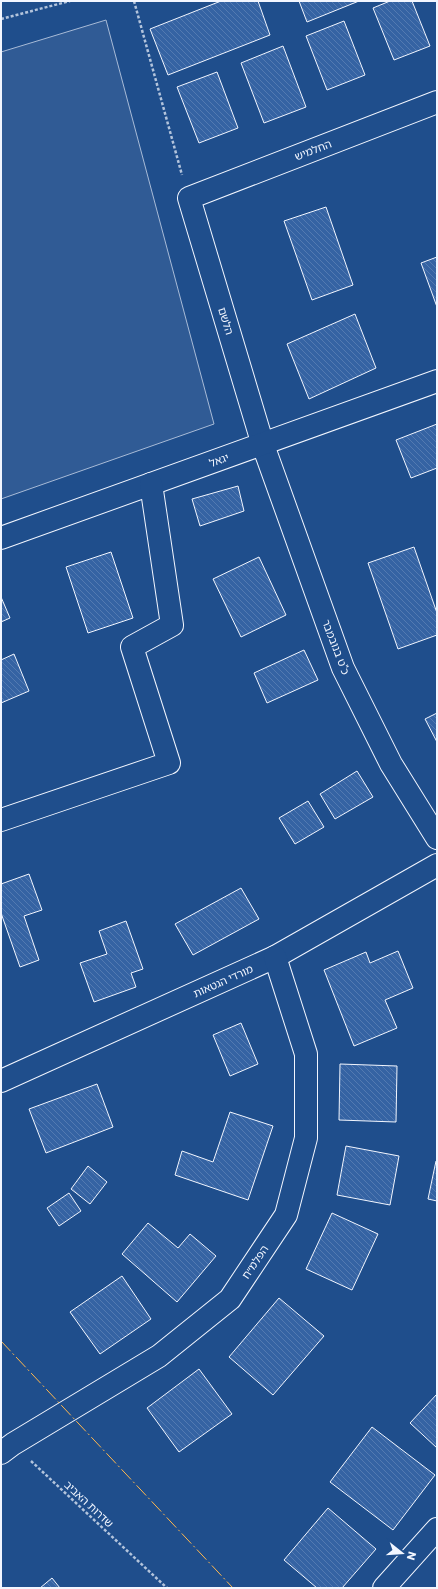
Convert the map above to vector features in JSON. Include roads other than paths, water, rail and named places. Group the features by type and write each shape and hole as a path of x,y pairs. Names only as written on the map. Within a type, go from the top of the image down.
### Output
{"street":[{"name":"החלמיש","path":"189,198 437,102"},
{"name":"הלשם","path":"189,198 262,445"},
{"name":"יגאל","path":"1,538 437,381"},
{"name":"כ\"ט בנובמבר","path":"262,445 343,668 391,764 437,838"},
{"path":"1,820 169,763 132,646 172,625 151,484"},
{"name":"מורדי הגטאות","path":"1,1081 275,957 437,865"},
{"name":"הפלמ״ח","path":"7,1448 159,1356 230,1299 286,1215 306,1138 306,1054 275,957"},
{"path":"386,1587 437,1529"}]}
